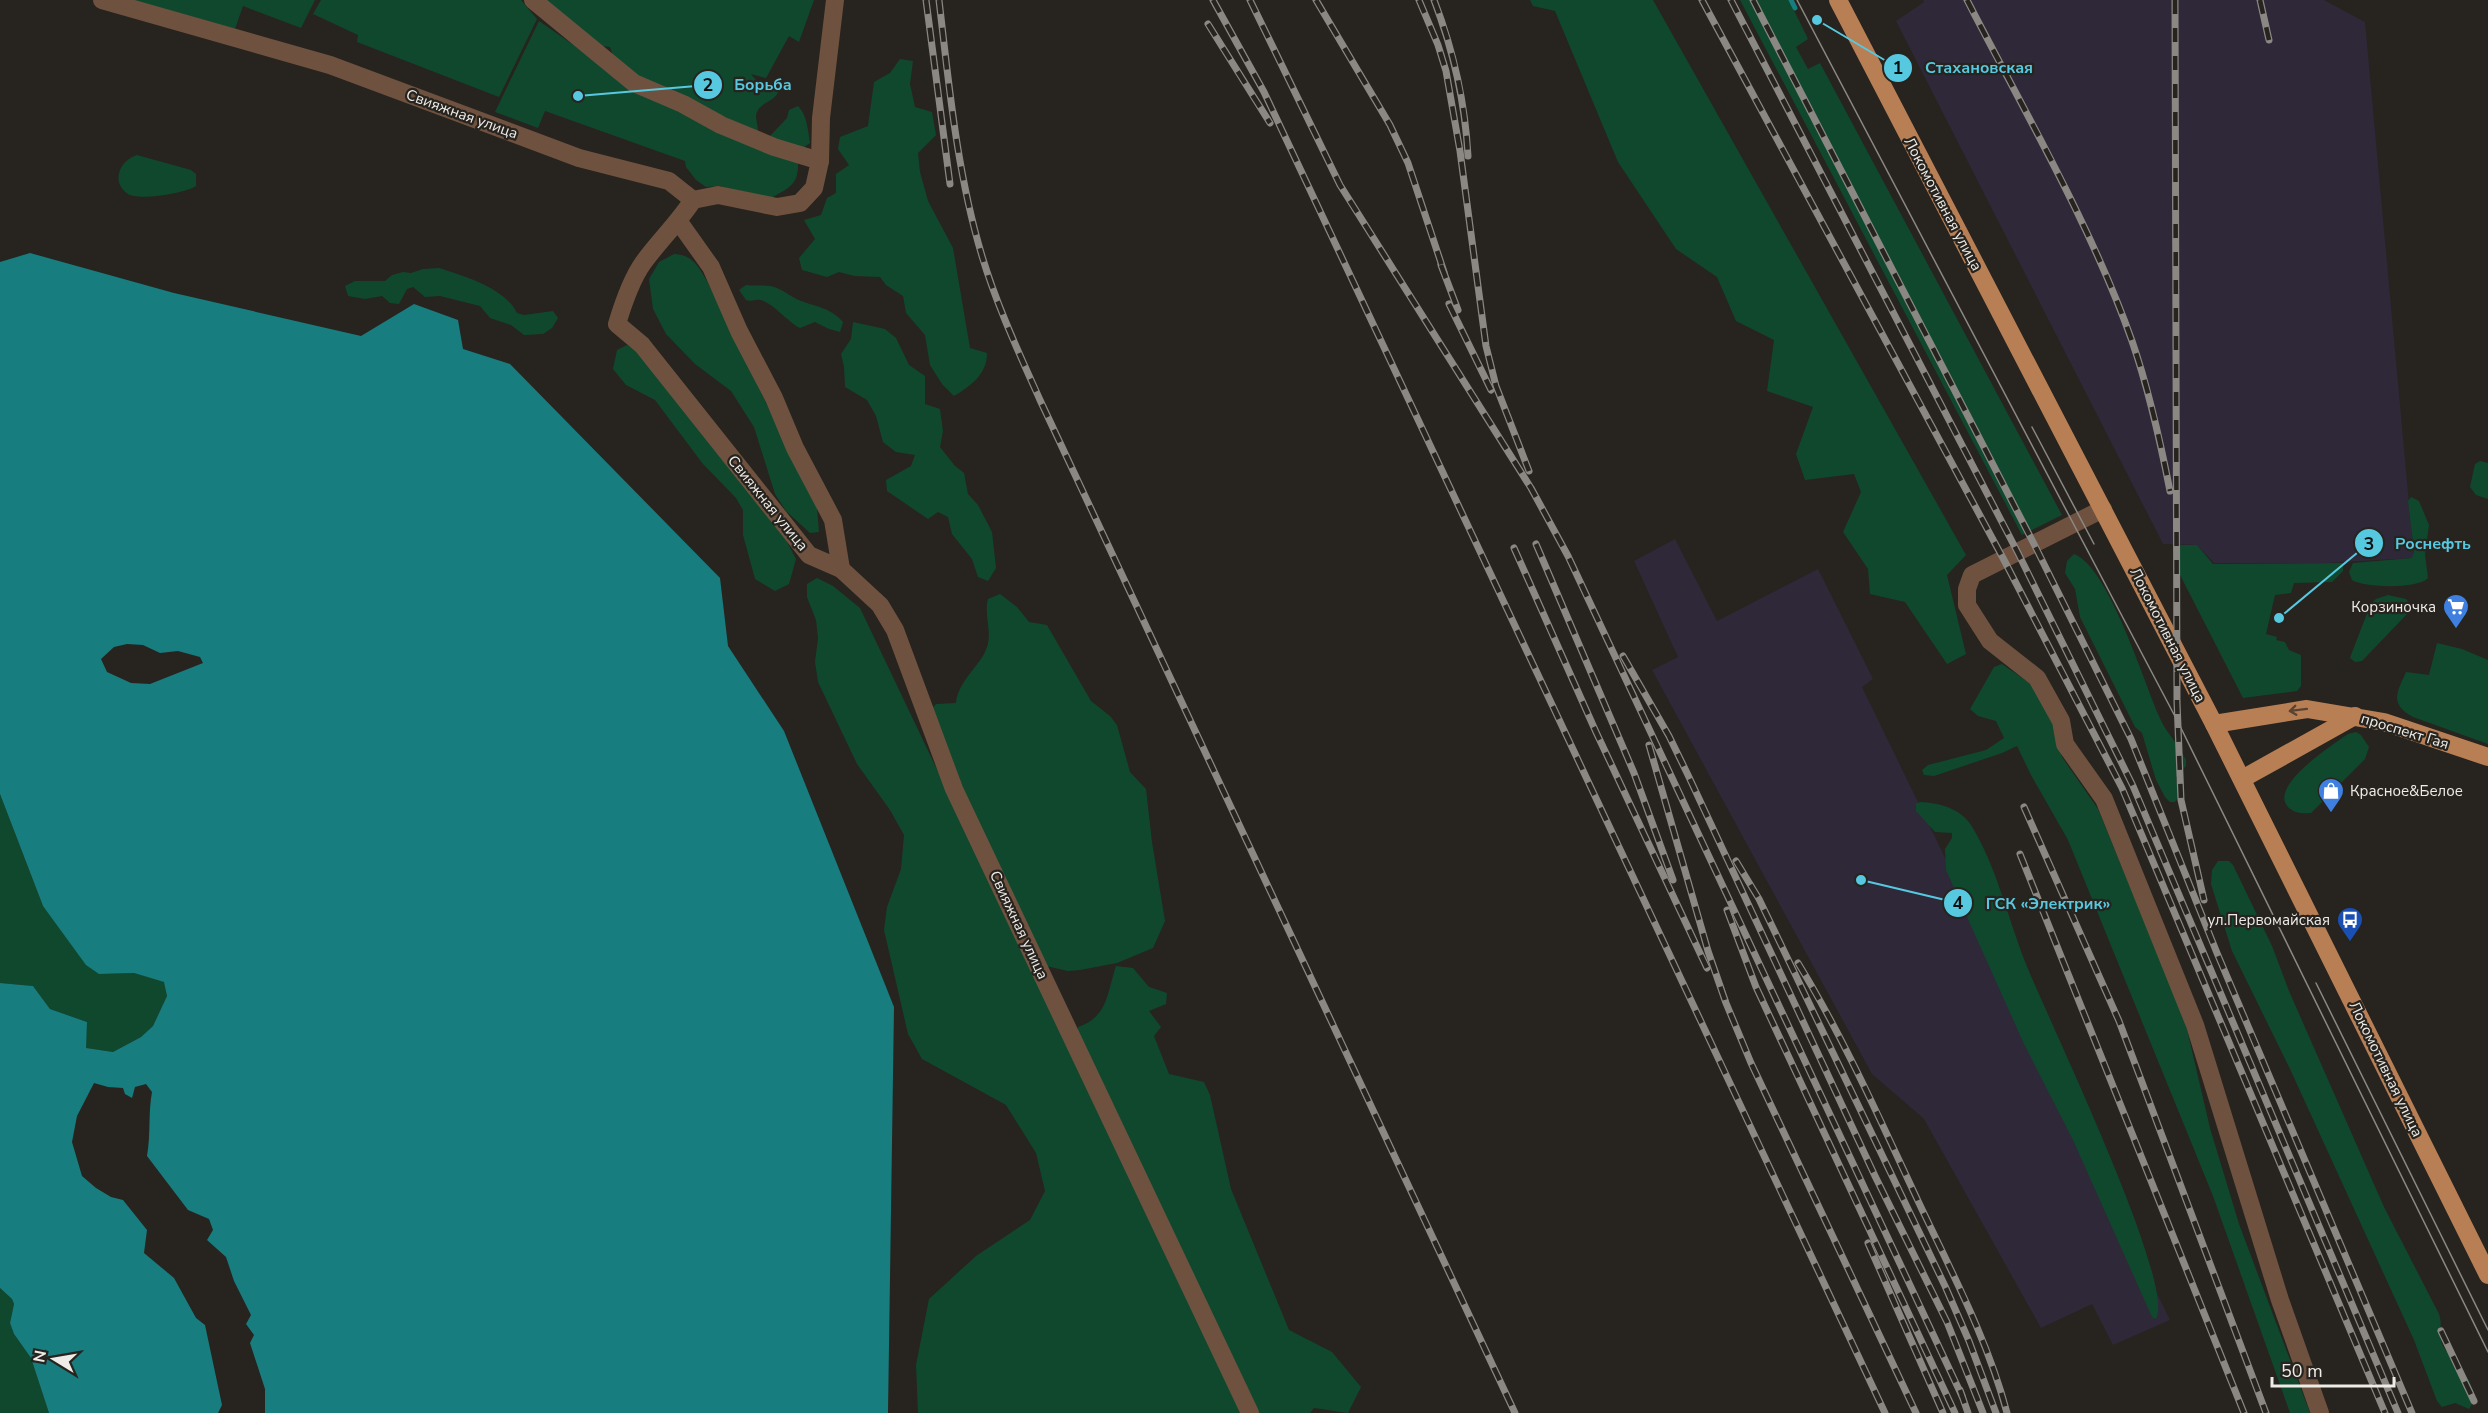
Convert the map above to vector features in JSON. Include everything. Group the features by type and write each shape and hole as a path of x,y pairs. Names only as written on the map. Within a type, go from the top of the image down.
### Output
{"main road":[{"name":"Локомотивная улица","path":"1838,0 2214,724 2488,1275"},
{"name":"проспект Гая","path":"2214,724 2307,709 2384,722 2488,757"},
{"path":"2242,779 2355,716"}],"street":[{"name":"Свияжная улица","path":"102,0 330,65 579,158 669,181 693,200 679,222 642,264 617,324 642,345 809,555 841,569 879,605 895,630 954,789 1250,1413"},
{"path":"533,0 634,83 763,143 820,161"},
{"path":"693,200 718,195 777,207 800,203 814,188 820,161 820,118 835,0"},
{"path":"679,222 711,267 739,331 774,398 795,448 833,519 841,569"},
{"path":"2103,509 1972,575 1967,589 1967,605 1990,641 2037,678 2061,721 2065,744 2104,799 2195,1025 2280,1300 2320,1413"}],"shaded area":[{"path":"1923,0 2324,0 2365,22 2414,558 2326,563 2214,563 2197,545 2163,544 1896,21 1924,2"},
{"path":"1675,539 1717,621 1818,569 1873,679 1862,687 2170,1320 2113,1345 2092,1304 2041,1328 1924,1119 1872,1074 1652,670 1678,657 1634,561"}],"green space":[{"path":"133,0 315,0 301,28 243,6 235,29"},
{"path":"321,0 521,0 537,19 499,97 357,42 358,35 313,14"},
{"path":"542,0 814,0 799,42 789,36 766,78 751,74 761,83 774,83 779,86 776,96 758,111 756,116 758,131 657,89 614,59 610,47 602,46"},
{"path":"1530,0 1653,0 1966,555 1947,575 1966,654 1947,664 1905,602 1870,594 1868,569 1843,532 1861,492 1854,474 1805,480 1796,454 1813,407 1767,391 1774,340 1736,321 1717,277 1676,249 1618,162 1555,11 1533,6"},
{"path":"1740,0 1789,0 1808,39 1796,47 1808,69 1820,63 2062,515 2022,535"},
{"path":"539,21 575,46 798,162 794,182 786,190 768,200 720,186 706,187 696,180 686,167 685,161 545,111 538,128 495,112"},
{"path":"900,59 913,61 910,84 915,107 932,112 936,135 918,153 920,172 928,201 953,248 970,348 987,353 984,367 977,379 954,396 942,384 930,365 925,335 906,313 903,296 886,285 880,277 855,276 839,272 827,277 802,270 799,258 815,239 804,220 821,215 827,198 836,193 836,174 849,165 838,149 840,137 868,126 874,82 890,73"},
{"path":"798,106 805,118 810,143 800,150 769,137 787,118 789,110"},
{"path":"137,155 191,170 196,174 196,186 162,195 142,197 128,194 119,184 119,172 126,162"},
{"path":"674,254 690,259 698,266 707,281 817,508 819,532 810,533 786,511 775,494 754,427 731,391 695,364 666,334 653,309 649,279 659,262"},
{"path":"439,268 472,279 494,290 511,304 517,313 524,315 553,311 558,318 552,328 543,334 524,335 511,325 490,318 480,306 440,296 425,297 413,287 407,289 399,304 390,303 382,296 365,299 348,296 345,286 355,281 385,281 392,275 403,272 411,273 423,269"},
{"path":"746,285 774,287 829,311 843,322 840,332 815,322 800,328 764,301 746,300 739,290"},
{"path":"853,322 885,329 896,338 909,365 925,376 925,404 940,409 943,431 940,447 955,466 964,473 968,494 978,505 992,532 996,568 988,581 978,577 972,559 952,534 948,517 938,512 928,519 887,491 886,480 911,466 915,455 896,452 883,442 876,416 867,400 845,387 841,354 851,339"},
{"path":"627,345 638,351 784,536 796,559 789,584 775,591 755,579 743,535 743,510 736,498 703,464 655,400 626,385 613,369 617,350"},
{"path":"2480,461 2488,463 2488,499 2476,495 2470,487 2475,464"},
{"path":"2411,497 2419,501 2429,525 2425,555 2428,578 2422,582 2403,586 2368,585 2352,580 2349,572 2353,563 2412,558 2414,552 2408,501"},
{"path":"2180,545 2197,545 2213,564 2343,563 2343,571 2332,582 2294,583 2291,593 2275,595 2266,634 2277,637 2276,640 2285,642 2289,650 2301,655 2301,686 2297,691 2243,698 2179,573"},
{"path":"2074,554 2087,563 2112,602 2162,722 2186,760 2186,766 2176,777 2178,793 2175,802 2170,802 2165,797 2156,780 2142,733 2135,727 2080,617 2075,589 2065,573 2067,561"},
{"path":"817,578 833,586 860,608 1244,1413 918,1413 916,1365 929,1299 976,1256 1030,1220 1045,1191 1036,1153 1006,1105 922,1059 908,1034 884,930 887,907 901,869 904,835 890,810 857,764 818,682 815,662 818,638 816,620 807,597 807,584"},
{"path":"1000,594 1017,607 1029,622 1047,625 1091,701 1110,716 1117,725 1130,772 1146,789 1165,921 1153,948 1117,963 1068,971 1046,966 956,775 931,710 936,704 956,703 963,683 987,647 989,640 988,599"},
{"path":"2388,595 2406,599 2410,604 2408,613 2362,661 2355,662 2350,658 2371,603"},
{"path":"2437,643 2462,649 2488,660 2488,744 2413,717 2405,712 2398,702 2398,692 2406,672 2429,675"},
{"path":"2002,664 2031,684 2052,720 2062,757 2098,809 2185,1021 2210,1128 2239,1224 2310,1413 2290,1413 2213,1196 2068,840 2017,746 1934,776 1924,775 1922,770 1928,765 1986,750 2004,738 1996,721 1978,716 1970,709 1994,667"},
{"path":"2356,732 2361,735 2369,747 2365,759 2311,813 2299,813 2289,808 2284,799 2294,778 2317,756 2348,734"},
{"path":"0,794 43,906 99,974 134,973 165,982 167,996 153,1026 141,1037 113,1052 85,1048 87,1022 50,1009 33,986 0,983"},
{"path":"1920,802 1942,805 1961,814 1971,825 1988,858 2026,964 2129,1205 2147,1256 2157,1296 2156,1319 2152,1317 2073,1140 2024,1044 1946,870 1945,849 1952,838 1952,833 1935,832 1916,811 1916,804"},
{"path":"2218,861 2229,861 2233,865 2272,946 2289,991 2384,1207 2439,1314 2443,1346 2471,1384 2475,1399 2469,1409 2455,1403 2442,1407 2437,1401 2414,1340 2290,1069 2232,951 2211,884 2212,870"},
{"path":"1116,966 1133,968 1149,987 1167,993 1166,1004 1149,1011 1161,1027 1154,1036 1169,1074 1204,1082 1210,1095 1231,1189 1289,1330 1332,1352 1361,1387 1348,1413 1314,1408 1310,1413 1257,1413 1078,1036 1078,1027 1095,1017 1105,1003"},
{"path":"0,1288 14,1304 10,1323 14,1334 31,1358 49,1413 0,1413"}],"water":[{"path":"30,253 174,293 361,336 414,304 458,320 463,349 510,364 720,578 728,646 784,731 894,1007 888,1413 265,1413 265,1389 250,1343 254,1335 246,1324 251,1315 234,1281 226,1257 207,1240 213,1230 209,1219 188,1210 147,1156 152,1092 146,1084 135,1087 132,1098 125,1094 123,1088 94,1083 77,1116 72,1142 82,1176 111,1197 123,1200 147,1230 144,1253 174,1278 196,1318 205,1325 222,1405 218,1413 49,1413 31,1358 14,1334 10,1323 14,1304 0,1288 0,983 33,986 50,1009 87,1022 86,1048 113,1052 141,1037 153,1026 167,996 164,982 134,973 99,974 86,965 43,906 0,794 0,262","holes":["127,644 143,645 160,653 178,651 200,657 203,663 150,684 131,683 107,672 101,659 114,647"]}],"waterway":[{"path":"1791,0 1795,8"}],"tram line":[{"path":"1797,0 2178,722 2488,1352"},
{"path":"2032,427 2094,544"},
{"path":"2316,983 2488,1330"}],"railway":[{"path":"926,0 950,184"},
{"path":"939,0 946,65 966,193 982,256 1001,311 1040,400 1515,1413"},
{"path":"1213,0 1264,92 1885,1413"},
{"path":"1250,0 1340,185 1531,488 1568,556 1962,1396"},
{"path":"1316,0 1390,125 1408,163 1444,272"},
{"path":"1419,0 1446,71 1460,151 1486,346 1496,386 1529,471"},
{"path":"1434,0 1457,77 1468,156"},
{"path":"1702,0 2004,560 2122,788 2385,1413"},
{"path":"1731,0 2018,553 2133,786 2398,1413"},
{"path":"1753,0 2034,544 2131,739 2217,953 2412,1413"},
{"path":"1967,0 2097,254 2132,341 2144,378 2170,491"},
{"path":"2175,0 2177,702 2181,800 2204,900"},
{"path":"2260,0 2269,40"},
{"path":"1208,24 1270,123"},
{"path":"1441,265 1458,310"},
{"path":"1449,304 1491,390"},
{"path":"1536,544 1634,773 1673,880"},
{"path":"1514,548 1596,732 1707,968"},
{"path":"1623,656 1669,736 1688,775 1875,1176 1947,1322 1983,1413"},
{"path":"1649,745 1708,951 1726,1003 1751,1063 1916,1413"},
{"path":"2024,807 2119,1021 2266,1413"},
{"path":"2020,854 2244,1413"},
{"path":"1736,861 1759,899 1945,1286 1996,1413"},
{"path":"1727,910 1756,987 1955,1413"},
{"path":"1798,963 1847,1051 1956,1280 1990,1359 2007,1413"},
{"path":"1868,1243 1943,1413"},
{"path":"2441,1331 2474,1401"},
{"path":"1960,1390 1968,1413"}],"place":[{"name":"Стахановская","path":"1817,20"},
{"name":"Борьба","path":"578,96"},
{"name":"Роснефть","path":"2279,618"},
{"name":"Корзиночка","path":"2456,630"},
{"name":"Красное&Белое","path":"2331,814"},
{"name":"ГСК «Электрик»","path":"1861,880"},
{"name":"ул.Первомайская","path":"2350,943"}]}
